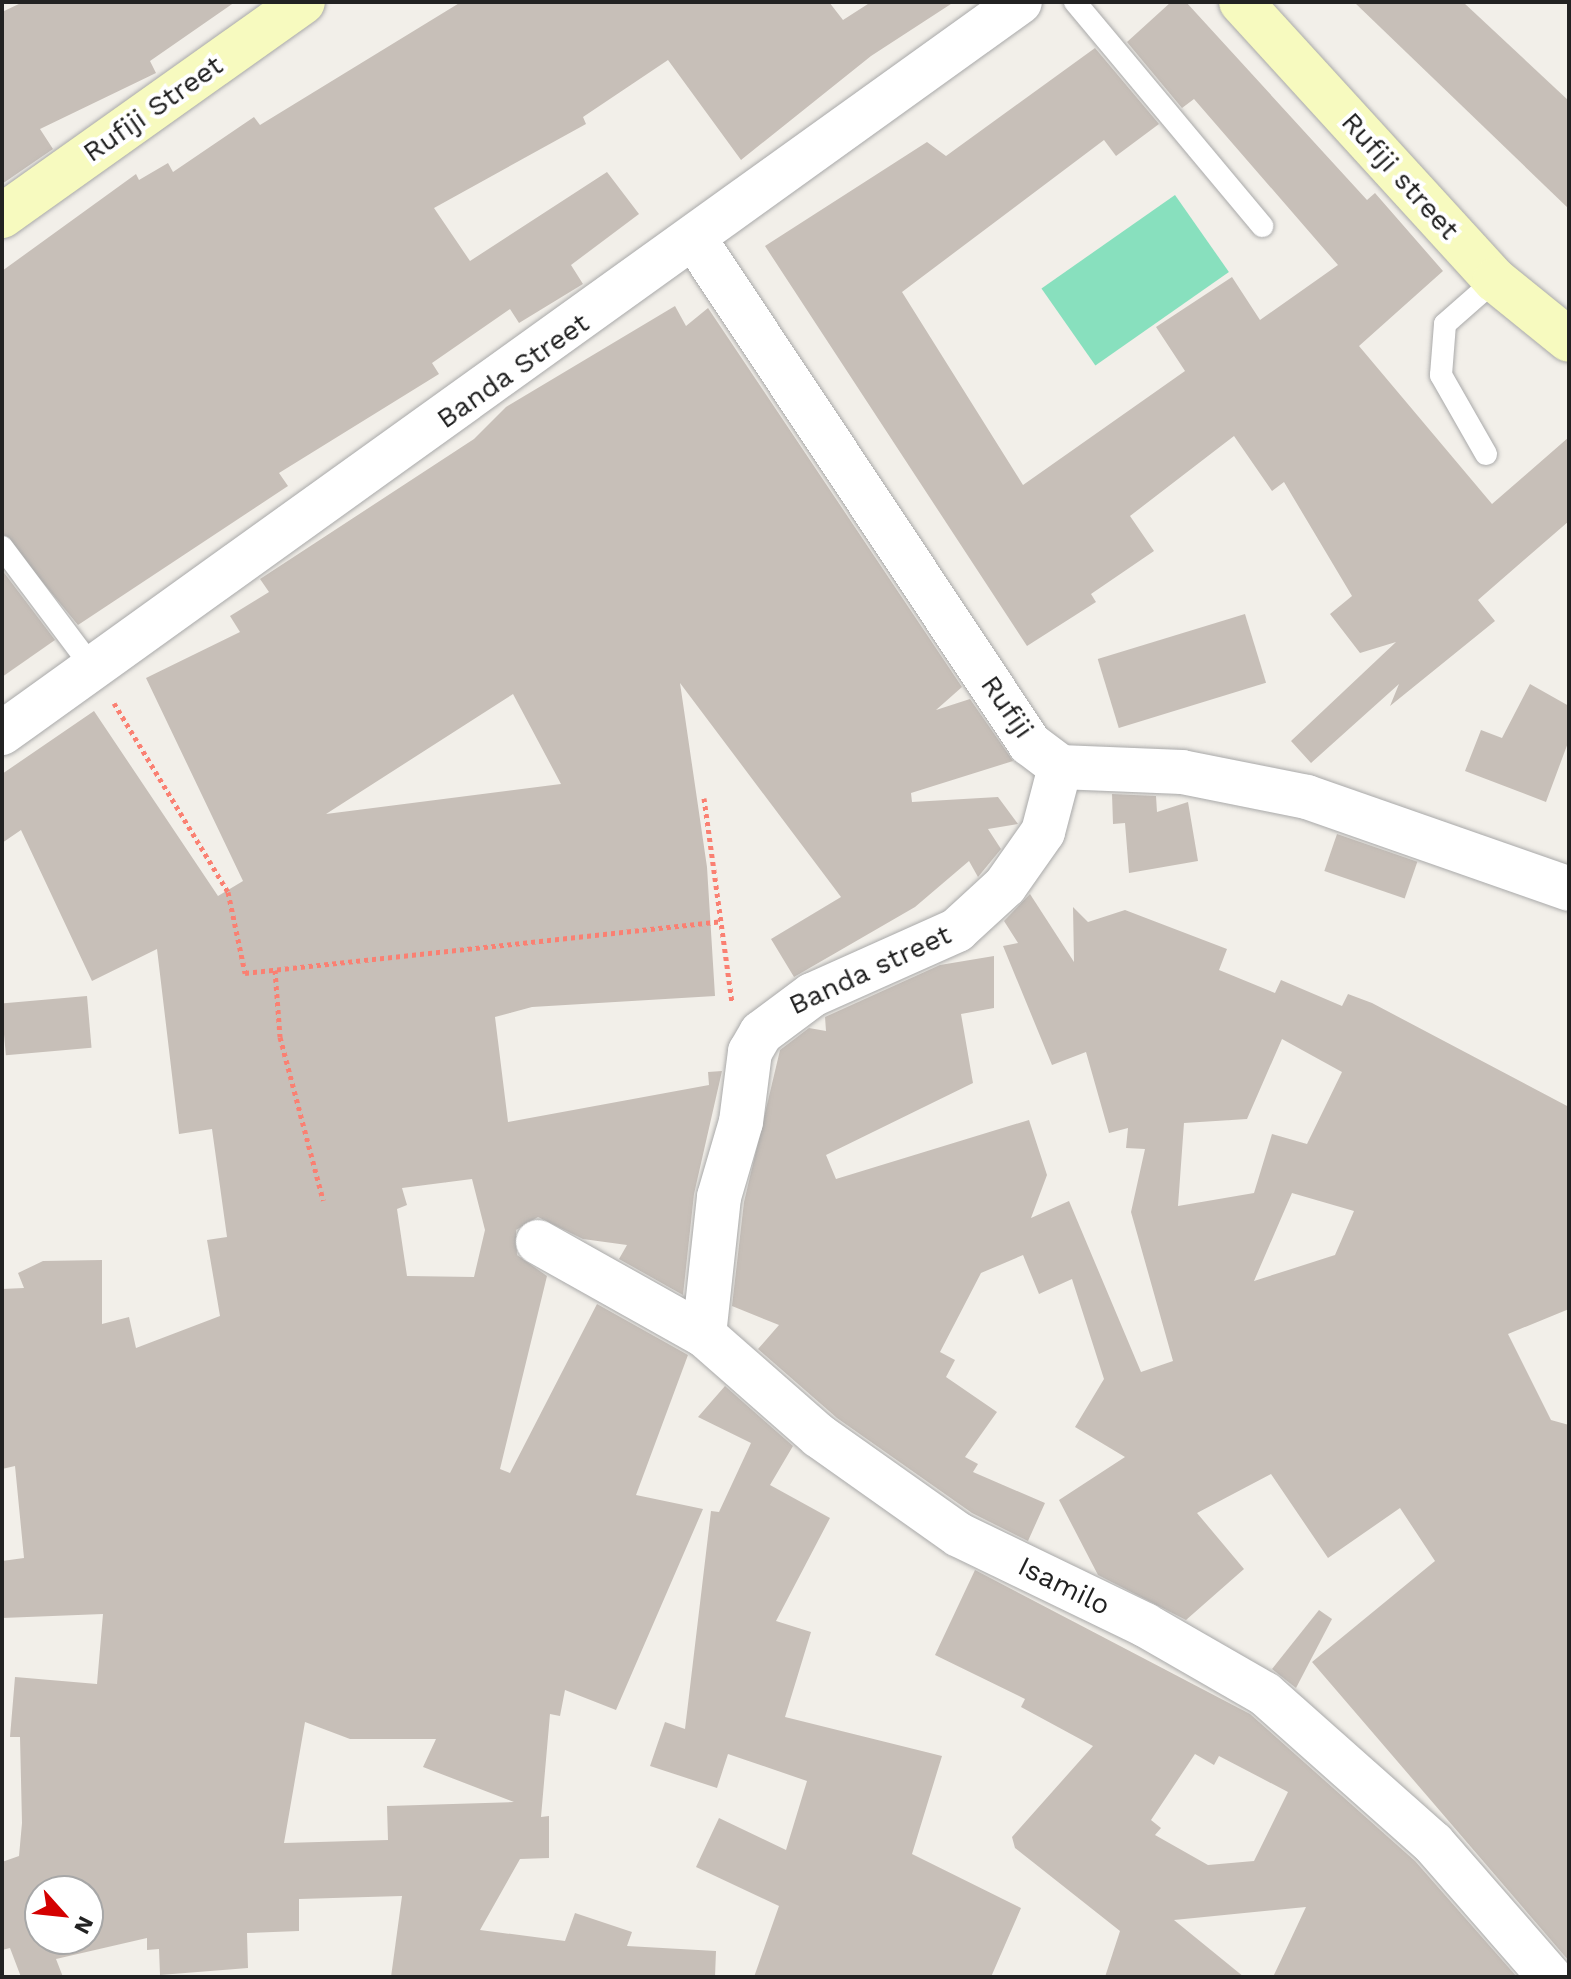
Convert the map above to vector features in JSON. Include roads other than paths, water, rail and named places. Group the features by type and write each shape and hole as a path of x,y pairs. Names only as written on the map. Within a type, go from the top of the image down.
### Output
{"main road":[{"name":"Rufiji Street","path":"2,216 303,2"},
{"name":"Rufiji street","path":"1241,2 1495,280 1569,340"}],"street":[{"name":"Banda Street","path":"2,733 696,241 1020,2"},
{"name":"Rufiji","path":"696,241 1030,744 1060,767"},
{"path":"1060,767 1182,772 1307,797 1569,889"},
{"name":"Banda street","path":"704,1335 719,1197 741,1122 750,1052 761,1033 779,1012 957,930 1005,886 1043,832 1060,767"},
{"name":"Isamilo","path":"538,1242 704,1335 819,1436 959,1535 1145,1625 1265,1694 1433,1843 1550,1977"}],"lane":[{"path":"1075,2 1262,226"},
{"path":"1486,454 1441,375 1445,324 1495,280"},
{"path":"2,547 93,668"}]}
